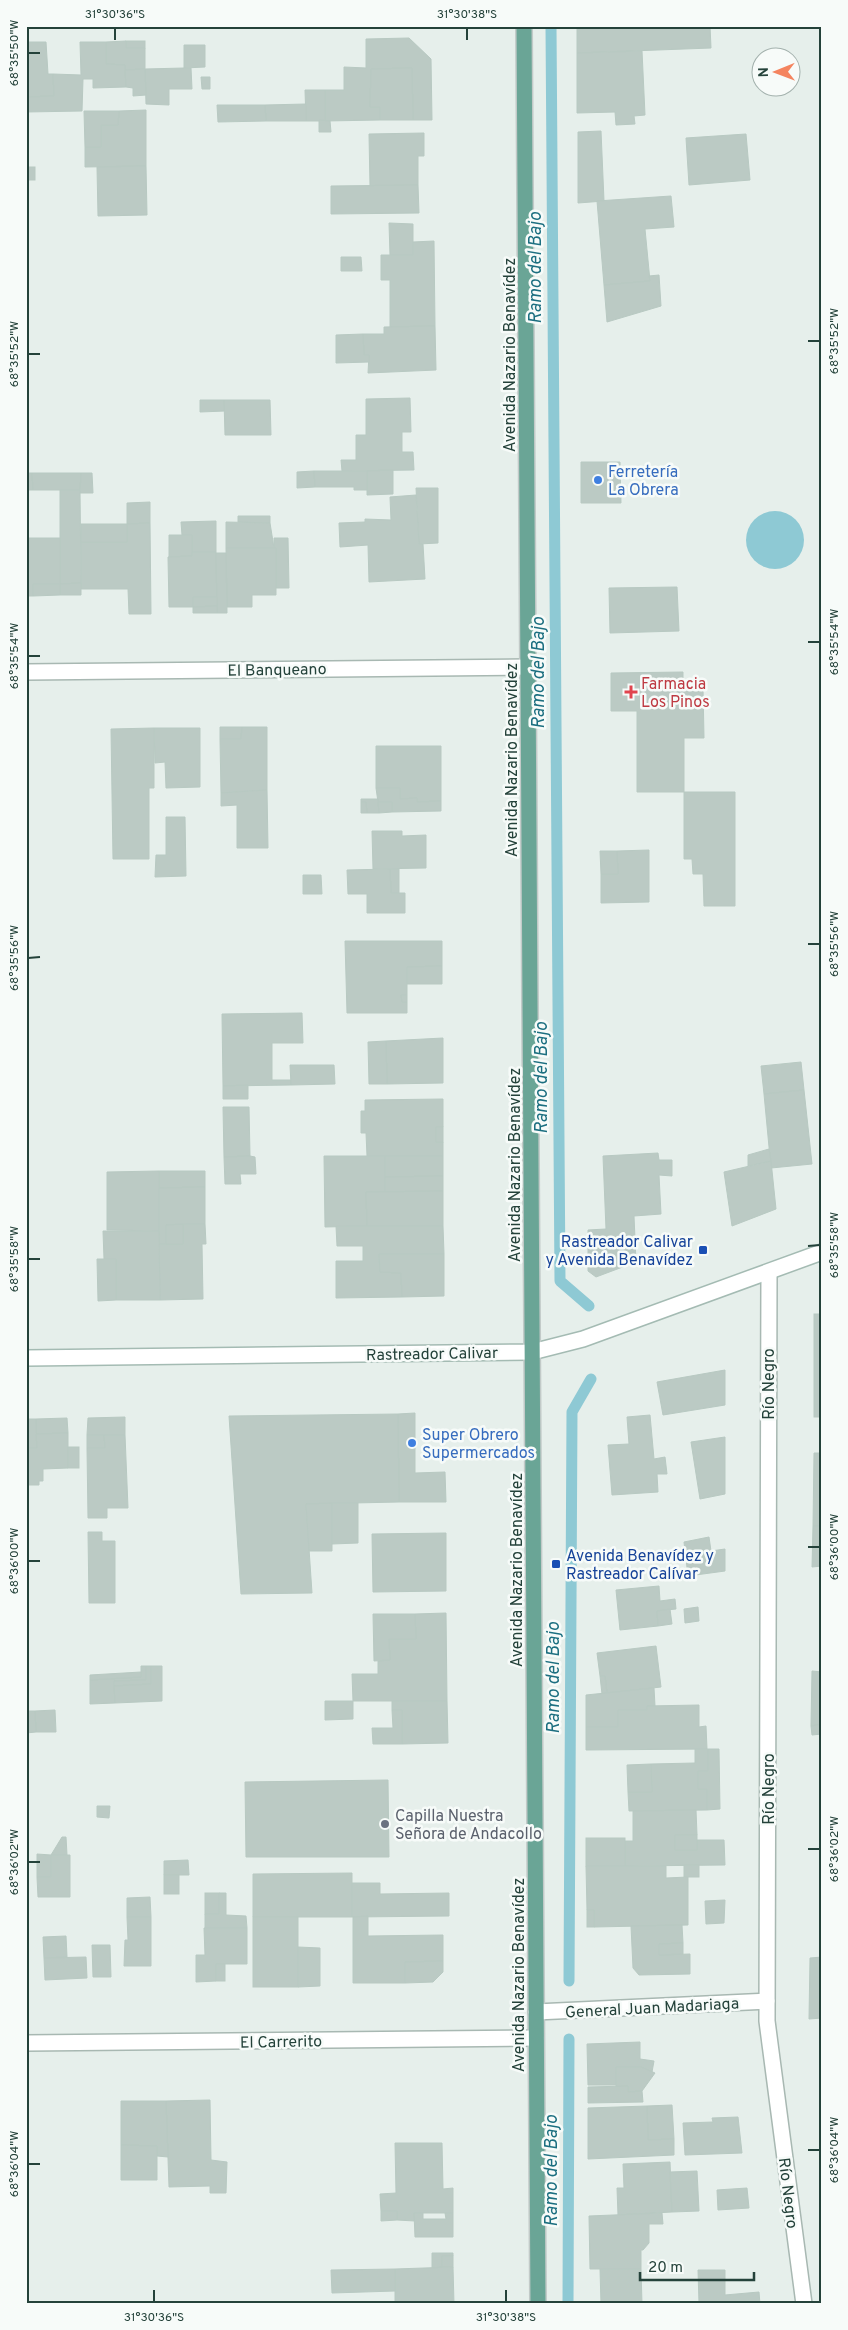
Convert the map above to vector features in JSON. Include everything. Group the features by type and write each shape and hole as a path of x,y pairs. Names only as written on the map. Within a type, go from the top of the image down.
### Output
{"main road":[{"name":"Avenida Nazario Benavídez","path":"524,26 538,2304"}],"street":[{"name":"El Banqueano","path":"26,672 528,667"},
{"name":"Rastreador Calivar","path":"26,1358 532,1352 583,1339 822,1252"},
{"name":"Río Negro","path":"769,1272 767,2021 804,2304"},
{"name":"General Juan Madariaga","path":"536,2012 768,2001"},
{"name":"El Carrerito","path":"26,2043 536,2038"}],"water":[{"path":"769,511 781,511 796,519 804,534 804,546 796,561 781,569 769,569 754,561 746,546 746,534 754,519"}],"building":[{"path":"577,26 624,26 624,27 577,29"},
{"path":"710,26 711,48 577,53 577,29"},
{"path":"409,38 431,59 432,120 413,120 412,68 371,69 370,107 380,107 380,120 325,121 325,90 344,90 344,67 366,68 366,39"},
{"path":"126,41 145,41 145,48 126,48"},
{"path":"126,41 126,48 145,48 145,69 125,70 125,65 106,64 106,42"},
{"path":"28,42 46,42 48,74 53,74 54,96 26,97"},
{"path":"80,42 106,42 106,64 125,65 126,87 93,88 93,79 83,79 82,111 26,112 26,97 54,96 53,74 81,75"},
{"path":"184,45 205,45 205,67 184,68"},
{"path":"642,51 645,115 634,116 635,124 616,125 615,112 577,113 577,53"},
{"path":"191,68 192,89 169,89 169,105 146,104 145,69"},
{"path":"412,68 413,120 380,120 380,107 370,107 371,69"},
{"path":"145,69 146,95 133,96 133,88 126,87 125,70"},
{"path":"201,77 210,77 210,89 202,89"},
{"path":"305,90 325,90 325,121 306,121"},
{"path":"306,104 306,121 266,121 265,105"},
{"path":"217,105 265,105 266,121 218,122"},
{"path":"146,110 146,166 85,167 85,147 101,147 101,125 118,125 119,111"},
{"path":"84,111 119,111 118,125 101,125 101,147 85,147"},
{"path":"319,120 330,121 331,132 319,132"},
{"path":"601,131 604,201 578,203 578,132"},
{"path":"424,133 424,156 418,156 418,185 370,186 369,134"},
{"path":"746,134 750,180 689,185 686,138"},
{"path":"146,166 147,215 98,216 97,167"},
{"path":"26,167 35,167 35,180 26,180"},
{"path":"418,185 419,213 331,214 331,186"},
{"path":"671,196 674,227 645,229 650,281 604,285 597,201"},
{"path":"389,223 413,224 413,255 390,255"},
{"path":"434,241 435,326 390,327 390,280 381,280 381,255 413,255 413,242"},
{"path":"341,257 361,257 362,271 341,271"},
{"path":"659,275 661,306 607,322 604,285 650,281 649,276"},
{"path":"435,326 436,370 368,373 369,355 364,355 363,334 384,334 384,327"},
{"path":"363,334 364,355 369,355 369,362 336,363 336,335"},
{"path":"410,398 411,432 402,432 402,452 413,452 414,470 342,471 341,460 356,460 356,435 366,435 366,399"},
{"path":"200,400 224,400 225,411 200,412"},
{"path":"224,400 270,400 271,435 225,435"},
{"path":"581,462 620,462 621,503 581,503"},
{"path":"393,470 393,494 367,495 367,471"},
{"path":"314,471 315,487 297,488 297,472"},
{"path":"314,471 367,471 367,490 354,490 354,487 315,487"},
{"path":"26,473 32,473 33,490 26,490"},
{"path":"32,473 81,473 80,490 33,490"},
{"path":"81,473 92,473 93,493 80,493"},
{"path":"416,488 438,488 438,543 419,544"},
{"path":"60,490 80,490 81,583 60,584"},
{"path":"416,495 419,544 423,544 425,579 369,582 368,545 340,547 339,523 365,522 365,519 391,520 390,497"},
{"path":"150,502 150,523 127,524 127,503"},
{"path":"238,516 270,516 270,523 238,522"},
{"path":"216,521 216,552 192,552 192,535 182,535 181,522"},
{"path":"226,522 270,523 274,548 226,548"},
{"path":"150,523 151,614 129,614 128,589 81,589 81,542 127,542 127,524"},
{"path":"81,524 127,524 127,542 81,542"},
{"path":"169,535 192,535 192,556 169,557"},
{"path":"26,538 60,538 60,584 33,584 33,596 26,596"},
{"path":"274,538 288,538 289,588 276,588 276,548 274,548"},
{"path":"226,548 276,548 276,595 252,595 252,607 227,607"},
{"path":"192,552 216,552 217,597 193,597 193,607 169,607 168,557 192,556"},
{"path":"216,553 226,553 227,613 217,613"},
{"path":"81,583 81,595 60,595 60,584"},
{"path":"33,584 60,584 60,595 33,596"},
{"path":"677,587 679,631 610,633 609,588"},
{"path":"193,597 217,597 217,606 193,607"},
{"path":"217,606 217,613 193,613 193,607"},
{"path":"683,672 683,688 703,688 704,738 684,738 684,792 637,792 637,711 611,711 611,673"},
{"path":"220,727 242,727 241,739 220,739"},
{"path":"242,727 267,727 267,790 221,793 220,739 241,739"},
{"path":"154,728 200,728 200,787 166,788 165,762 155,763"},
{"path":"154,728 154,788 149,788 149,859 113,859 111,729"},
{"path":"376,746 441,746 441,801 417,802 417,798 400,799 400,788 376,788"},
{"path":"376,788 400,788 400,799 417,798 417,802 441,801 441,811 392,812 392,802 378,802"},
{"path":"267,790 268,848 237,848 237,805 221,806 221,793"},
{"path":"684,792 735,792 735,906 704,906 703,874 693,874 692,859 684,859"},
{"path":"361,799 378,799 379,813 367,813 366,802 361,802"},
{"path":"361,802 366,802 367,813 361,813"},
{"path":"378,802 392,802 392,812 379,813"},
{"path":"166,817 185,817 186,876 155,877 156,855 166,855"},
{"path":"372,831 402,831 402,836 426,835 426,868 373,869"},
{"path":"649,850 649,902 601,903 601,874 618,874 617,851"},
{"path":"600,851 617,851 618,874 601,874"},
{"path":"390,869 399,869 399,893 391,893"},
{"path":"390,869 391,893 405,893 405,913 367,913 367,894 348,894 347,870"},
{"path":"303,875 321,875 322,894 303,894"},
{"path":"345,941 442,941 442,966 407,967 407,995 401,995 402,1002 407,1002 407,1013 347,1013"},
{"path":"442,966 442,984 407,984 407,967"},
{"path":"401,995 407,995 407,1002 402,1002"},
{"path":"302,1013 303,1043 272,1043 272,1080 291,1080 291,1085 223,1086 222,1014"},
{"path":"443,1038 443,1083 387,1084 386,1041"},
{"path":"386,1041 387,1084 369,1084 368,1042"},
{"path":"801,1062 804,1090 764,1094 761,1066"},
{"path":"290,1065 334,1065 335,1084 291,1085"},
{"path":"248,1085 248,1099 223,1099 223,1086"},
{"path":"804,1090 812,1164 771,1168 764,1094"},
{"path":"443,1099 443,1127 436,1127 436,1142 443,1142 443,1156 367,1156 366,1133 361,1133 361,1111 365,1111 365,1100"},
{"path":"223,1107 249,1107 250,1156 224,1157"},
{"path":"436,1127 443,1127 443,1142 436,1142"},
{"path":"769,1149 771,1161 748,1166 748,1155"},
{"path":"658,1153 659,1160 672,1160 672,1176 659,1175 661,1214 634,1216 636,1262 596,1277 588,1271 588,1230 606,1229 603,1156"},
{"path":"324,1156 385,1156 385,1192 366,1192 367,1226 325,1227"},
{"path":"385,1156 443,1156 443,1176 385,1177"},
{"path":"224,1157 255,1157 256,1174 240,1174 241,1184 225,1184"},
{"path":"771,1161 776,1209 732,1226 724,1172"},
{"path":"159,1171 205,1171 205,1187 159,1188"},
{"path":"159,1171 159,1231 107,1230 107,1172"},
{"path":"443,1176 443,1191 385,1192 385,1177"},
{"path":"205,1187 205,1224 166,1225 166,1244 159,1244 159,1188"},
{"path":"443,1191 443,1226 367,1226 366,1192"},
{"path":"183,1224 205,1224 206,1244 202,1244 203,1299 160,1300 159,1244 183,1244"},
{"path":"183,1224 183,1244 166,1244 166,1225"},
{"path":"336,1226 443,1226 444,1254 379,1254 380,1272 401,1273 402,1297 336,1298 336,1261 363,1261 363,1246 337,1246"},
{"path":"103,1231 159,1231 160,1300 116,1300 116,1259 104,1259"},
{"path":"379,1254 444,1254 444,1296 402,1297 401,1273 380,1272"},
{"path":"97,1259 116,1259 116,1300 98,1301"},
{"path":"814,1314 822,1314 822,1417 814,1417"},
{"path":"725,1370 725,1405 663,1415 657,1382"},
{"path":"415,1413 415,1473 445,1472 446,1502 399,1502 398,1414"},
{"path":"398,1414 399,1502 306,1504 312,1593 241,1594 229,1416"},
{"path":"650,1415 654,1459 665,1457 667,1474 657,1474 658,1492 612,1495 608,1445 629,1444 627,1417"},
{"path":"125,1417 125,1435 87,1435 88,1418"},
{"path":"67,1418 68,1433 36,1434 36,1419"},
{"path":"26,1419 36,1419 37,1448 26,1448"},
{"path":"68,1433 68,1468 43,1469 43,1481 39,1481 39,1485 26,1485 26,1448 37,1448 36,1434"},
{"path":"87,1435 104,1435 105,1448 87,1448"},
{"path":"104,1435 125,1435 128,1508 107,1508 107,1518 88,1518 87,1448 105,1448"},
{"path":"725,1437 725,1494 700,1499 691,1442"},
{"path":"68,1447 79,1447 79,1468 68,1468"},
{"path":"814,1453 822,1453 822,1526 813,1526"},
{"path":"332,1503 332,1551 309,1551 306,1504"},
{"path":"332,1503 358,1503 358,1543 332,1544"},
{"path":"813,1526 822,1526 822,1566 812,1567"},
{"path":"88,1532 102,1532 102,1541 115,1541 115,1603 89,1603"},
{"path":"446,1533 446,1591 373,1592 372,1534"},
{"path":"709,1537 711,1551 725,1549 725,1571 688,1576 684,1542"},
{"path":"659,1586 660,1601 675,1599 676,1609 657,1611 658,1626 620,1630 616,1590"},
{"path":"698,1607 699,1621 685,1623 684,1609"},
{"path":"670,1609 672,1624 658,1626 657,1611"},
{"path":"446,1613 447,1701 353,1701 352,1674 378,1674 378,1661 390,1660 389,1639 416,1639 415,1614"},
{"path":"373,1614 415,1614 416,1639 389,1639 390,1660 374,1661"},
{"path":"656,1646 661,1687 607,1693 605,1676 600,1676 597,1653"},
{"path":"141,1666 146,1666 146,1680 114,1681 115,1703 90,1704 90,1680 141,1677"},
{"path":"146,1666 151,1666 151,1684 114,1686 114,1681 146,1680"},
{"path":"151,1666 162,1666 162,1701 115,1703 114,1686 151,1684"},
{"path":"812,1671 822,1672 822,1724 811,1726"},
{"path":"141,1672 141,1677 90,1680 90,1675"},
{"path":"600,1676 605,1676 607,1693 602,1694"},
{"path":"654,1688 655,1706 647,1706 647,1710 618,1710 618,1727 586,1727 586,1695"},
{"path":"325,1701 353,1701 353,1719 325,1720"},
{"path":"392,1701 447,1701 448,1743 402,1744 402,1710 392,1710"},
{"path":"699,1705 699,1727 706,1726 707,1749 586,1750 586,1727 618,1727 618,1710 647,1710 647,1706"},
{"path":"55,1710 56,1732 36,1732 35,1711"},
{"path":"392,1710 402,1710 402,1744 373,1744 372,1728 393,1728"},
{"path":"26,1711 35,1711 36,1732 26,1733"},
{"path":"822,1724 822,1734 812,1735 811,1726"},
{"path":"695,1749 708,1749 708,1771 698,1771 698,1789 707,1789 707,1810 629,1811 628,1792 652,1792 651,1764 695,1763"},
{"path":"708,1749 719,1749 720,1809 707,1810 707,1789 698,1789 698,1771 708,1771"},
{"path":"651,1764 652,1792 628,1792 627,1765"},
{"path":"388,1780 389,1857 246,1857 245,1782"},
{"path":"97,1806 110,1806 109,1818 97,1817"},
{"path":"696,1810 697,1835 675,1835 675,1850 697,1850 697,1840 724,1840 725,1865 625,1866 625,1841 633,1841 633,1811"},
{"path":"675,1835 697,1835 697,1850 675,1850"},
{"path":"62,1837 66,1837 67,1855 51,1855"},
{"path":"586,1838 625,1838 625,1866 586,1866"},
{"path":"37,1854 51,1855 51,1877 37,1877"},
{"path":"51,1855 70,1855 70,1897 38,1897 37,1877 51,1877"},
{"path":"188,1860 189,1875 164,1875 164,1861"},
{"path":"684,1865 699,1865 699,1877 684,1877"},
{"path":"586,1866 666,1866 666,1878 688,1877 688,1925 594,1927 594,1910 587,1910"},
{"path":"352,1873 352,1917 253,1917 253,1874"},
{"path":"164,1875 179,1875 179,1894 164,1894"},
{"path":"352,1883 380,1883 380,1894 449,1893 449,1916 352,1917"},
{"path":"205,1893 219,1893 219,1914 205,1914"},
{"path":"219,1893 226,1893 226,1915 246,1916 247,1928 205,1928 205,1914 219,1914"},
{"path":"150,1897 151,1917 127,1917 127,1898"},
{"path":"725,1900 724,1923 706,1924 705,1901"},
{"path":"587,1910 594,1910 594,1927 587,1927"},
{"path":"368,1916 368,1936 443,1935 443,1961 405,1962 405,1983 353,1983 353,1917"},
{"path":"127,1917 151,1917 151,1966 124,1966 125,1940 128,1940"},
{"path":"253,1917 298,1917 298,1987 253,1987"},
{"path":"682,1925 683,1943 659,1944 659,1955 690,1954 690,1974 639,1975 633,1968 631,1926"},
{"path":"204,1928 247,1928 247,1964 216,1964 216,1981 196,1982 196,1955 205,1955"},
{"path":"66,1936 67,1957 44,1958 43,1937"},
{"path":"683,1943 683,1954 659,1955 659,1944"},
{"path":"92,1945 110,1945 111,1977 93,1977"},
{"path":"298,1947 320,1948 320,1986 298,1987"},
{"path":"86,1957 87,1978 45,1980 44,1958"},
{"path":"822,1957 822,2018 809,2019 810,1958"},
{"path":"443,1961 443,1972 433,1982 405,1983 405,1962"},
{"path":"216,1964 225,1964 225,1981 216,1981"},
{"path":"640,2042 640,2059 654,2061 652,2072 641,2067 616,2067 616,2085 588,2085 587,2044"},
{"path":"616,2067 641,2067 655,2073 642,2091 628,2092 628,2086 616,2087"},
{"path":"628,2086 628,2092 642,2091 643,2102 588,2103 588,2087"},
{"path":"210,2100 211,2160 227,2162 226,2193 210,2193 210,2186 169,2187 166,2101"},
{"path":"121,2101 166,2101 168,2157 157,2156 157,2146 121,2145"},
{"path":"672,2105 674,2139 648,2140 647,2106"},
{"path":"647,2106 648,2140 674,2139 674,2155 588,2159 588,2108"},
{"path":"738,2117 742,2153 685,2155 683,2123 713,2122 712,2118"},
{"path":"395,2143 442,2143 443,2189 453,2188 453,2213 414,2213 415,2221 397,2220 397,2211 381,2211 380,2194 396,2193"},
{"path":"121,2145 157,2146 157,2180 121,2180"},
{"path":"670,2162 672,2212 618,2215 617,2188 624,2188 623,2164"},
{"path":"697,2171 699,2211 672,2212 670,2172"},
{"path":"747,2188 749,2208 718,2210 717,2190"},
{"path":"381,2211 397,2211 397,2220 381,2221"},
{"path":"414,2213 423,2213 423,2219 446,2219 445,2213 453,2213 453,2237 415,2237"},
{"path":"662,2213 663,2224 649,2224 649,2243 641,2250 641,2269 590,2269 589,2216"},
{"path":"432,2253 453,2253 453,2256 442,2256 442,2267 432,2268"},
{"path":"442,2256 453,2256 453,2267 442,2267"},
{"path":"453,2267 454,2304 395,2304 395,2269"},
{"path":"395,2269 395,2291 332,2293 331,2270"},
{"path":"600,2269 641,2269 642,2304 601,2304"},
{"path":"698,2270 725,2270 725,2295 759,2292 760,2304 699,2303"}],"waterway":[{"name":"Ramo del Bajo","path":"551,26 560,1281 589,1306"},
{"name":"Ramo del Bajo","path":"569,1981 572,1412 591,1379"},
{"name":"Ramo del Bajo","path":"568,2304 569,2039"}],"place":[{"name":"Ferretería La Obrera","path":"598,480"},
{"name":"Farmacia Los Pinos","path":"631,692"},
{"name":"Rastreador Calivar y Avenida Benavídez","path":"703,1250"},
{"name":"Super Obrero Supermercados","path":"412,1443"},
{"name":"Avenida Benavídez y Rastreador Calívar","path":"556,1564"},
{"name":"Capilla Nuestra Señora de Andacollo","path":"385,1824"}]}
